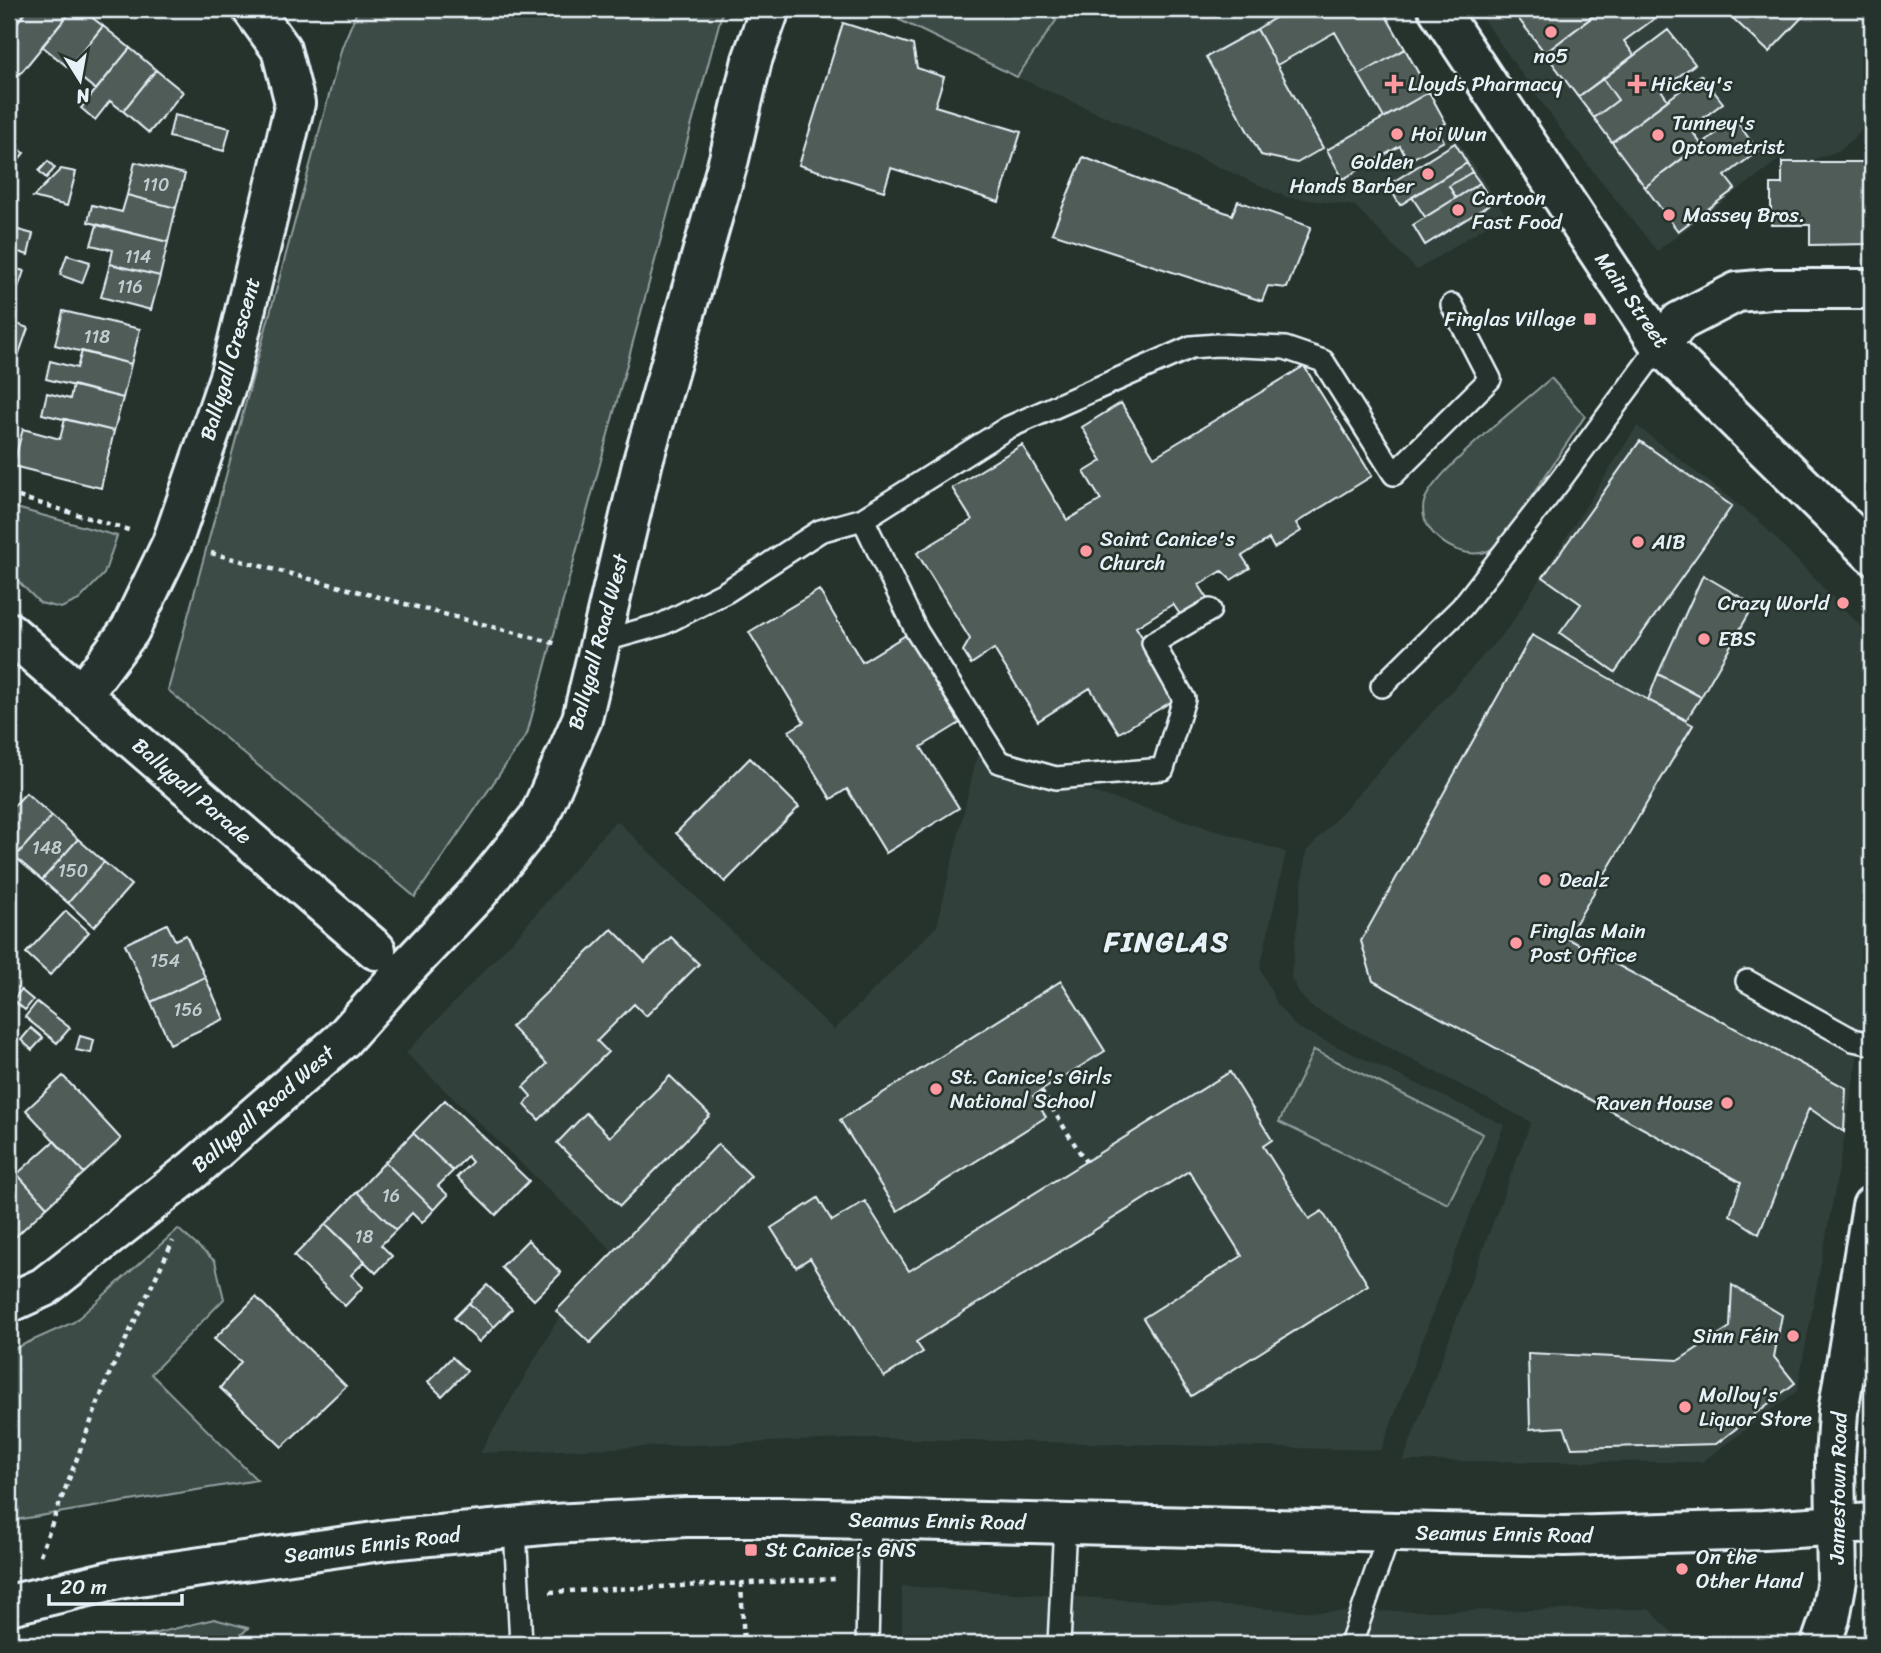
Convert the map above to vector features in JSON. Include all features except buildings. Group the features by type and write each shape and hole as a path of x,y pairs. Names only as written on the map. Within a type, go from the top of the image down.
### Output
{"street":[{"name":"Ballygall Crescent","path":"82,694 130,630 172,543 230,374 295,103 281,49 251,9"},
{"name":"Ballygall Road West","path":"9,1303 44,1287 193,1170 342,1040 401,973 477,894 540,817 582,719 584,644 643,461 729,159 752,60 770,9"},
{"name":"Main Street","path":"1438,9 1660,345 1872,554"},
{"path":"1660,345 1679,322 1737,292 1770,289 1872,289"},
{"name":"Ballygall Parade","path":"9,632 376,950"},
{"name":"Jamestown Road","path":"1821,1644 1854,1524 1835,1459 1838,1412 1872,1206"},
{"name":"Seamus Ennis Road","path":"24,1602 118,1578 388,1541 515,1528 686,1517 1564,1536 1764,1530 1854,1524"}],"lane":[{"path":"584,644 663,624 726,592 820,531 863,519 1007,428 1191,347 1217,345 1285,348 1323,361 1394,474 1490,379 1452,305"},
{"path":"1382,686 1462,607 1660,345"},
{"path":"863,519 917,632 999,762 1056,778 1163,769 1184,699 1153,643 1210,610"},
{"path":"1747,981 1853,1040 1872,1044"},
{"path":"867,1644 870,1520"},
{"path":"1059,1644 1065,1524"},
{"path":"515,1528 520,1644"},
{"path":"1351,1644 1390,1532"}],"path":[{"path":"9,494 172,543 499,630 584,644"},
{"path":"1041,1091 1086,1161"},
{"path":"24,1602 40,1553 108,1377 190,1204 193,1170"},
{"path":"518,1593 868,1578"},
{"path":"741,1583 744,1644"}],"shaded area":[{"path":"358,9 723,9 527,734 415,897 168,690 342,47"},
{"path":"877,9 1064,9 1017,77"},
{"path":"1064,9 1376,9 1430,99 1505,214 1417,270 1355,206 1286,197 1017,77"},
{"path":"1476,9 1872,9 1872,120 1841,150 1787,169 1780,159 1657,251 1569,141"},
{"path":"1551,378 1585,416 1506,535 1494,547 1479,553 1467,553 1444,543 1434,535 1423,514 1424,502 1430,490 1461,456"},
{"path":"1637,426 1758,520 1872,638 1872,965 1843,1146 1797,1391 1702,1462 1403,1461 1531,1122 1310,1006 1299,993 1291,977 1306,852 1509,627"},
{"path":"9,506 117,536 104,574 79,600 61,608 40,603 9,572"},
{"name":"St. Canice's Girls National School","path":"977,756 1286,852 1260,968 1277,1004 1296,1027 1504,1125 1381,1450 874,1438 480,1453 561,1314 617,1255 406,1053 519,934 616,820 834,1030 937,926"},
{"path":"1314,1050 1483,1134 1448,1204 1279,1122"},
{"path":"178,1229 215,1261 224,1299 151,1374 257,1480 9,1521 9,1351 74,1322"},
{"path":"902,1586 1320,1612 1649,1609 1683,1644 902,1644"},
{"path":"214,1619 248,1628 232,1644 112,1644"}],"place":[{"name":"no5","path":"1551,32"},
{"name":"Lloyds Pharmacy","path":"1394,84"},
{"name":"Hickey's","path":"1637,84"},
{"name":"Hoi Wun","path":"1397,134"},
{"name":"Tunney's Optometrist","path":"1658,135"},
{"name":"Golden Hands Barber","path":"1428,174"},
{"name":"Cartoon Fast Food","path":"1458,210"},
{"name":"Massey Bros.","path":"1669,215"},
{"name":"Finglas Village","path":"1590,319"},
{"name":"AIB","path":"1638,542"},
{"name":"Saint Canice's Church","path":"1086,551"},
{"name":"Crazy World","path":"1843,603"},
{"name":"EBS","path":"1704,639"},
{"name":"Dealz","path":"1545,880"},
{"name":"Finglas Main Post Office","path":"1516,943"},
{"name":"St. Canice's Girls National School","path":"936,1089"},
{"name":"Raven House","path":"1727,1103"},
{"name":"Sinn Féin","path":"1793,1336"},
{"name":"Molloy's Liquor Store","path":"1685,1407"},
{"name":"St Canice's GNS","path":"751,1550"},
{"name":"On the Other Hand","path":"1682,1569"}],"district":[{"name":"FINGLAS","path":"1167,941"}]}
